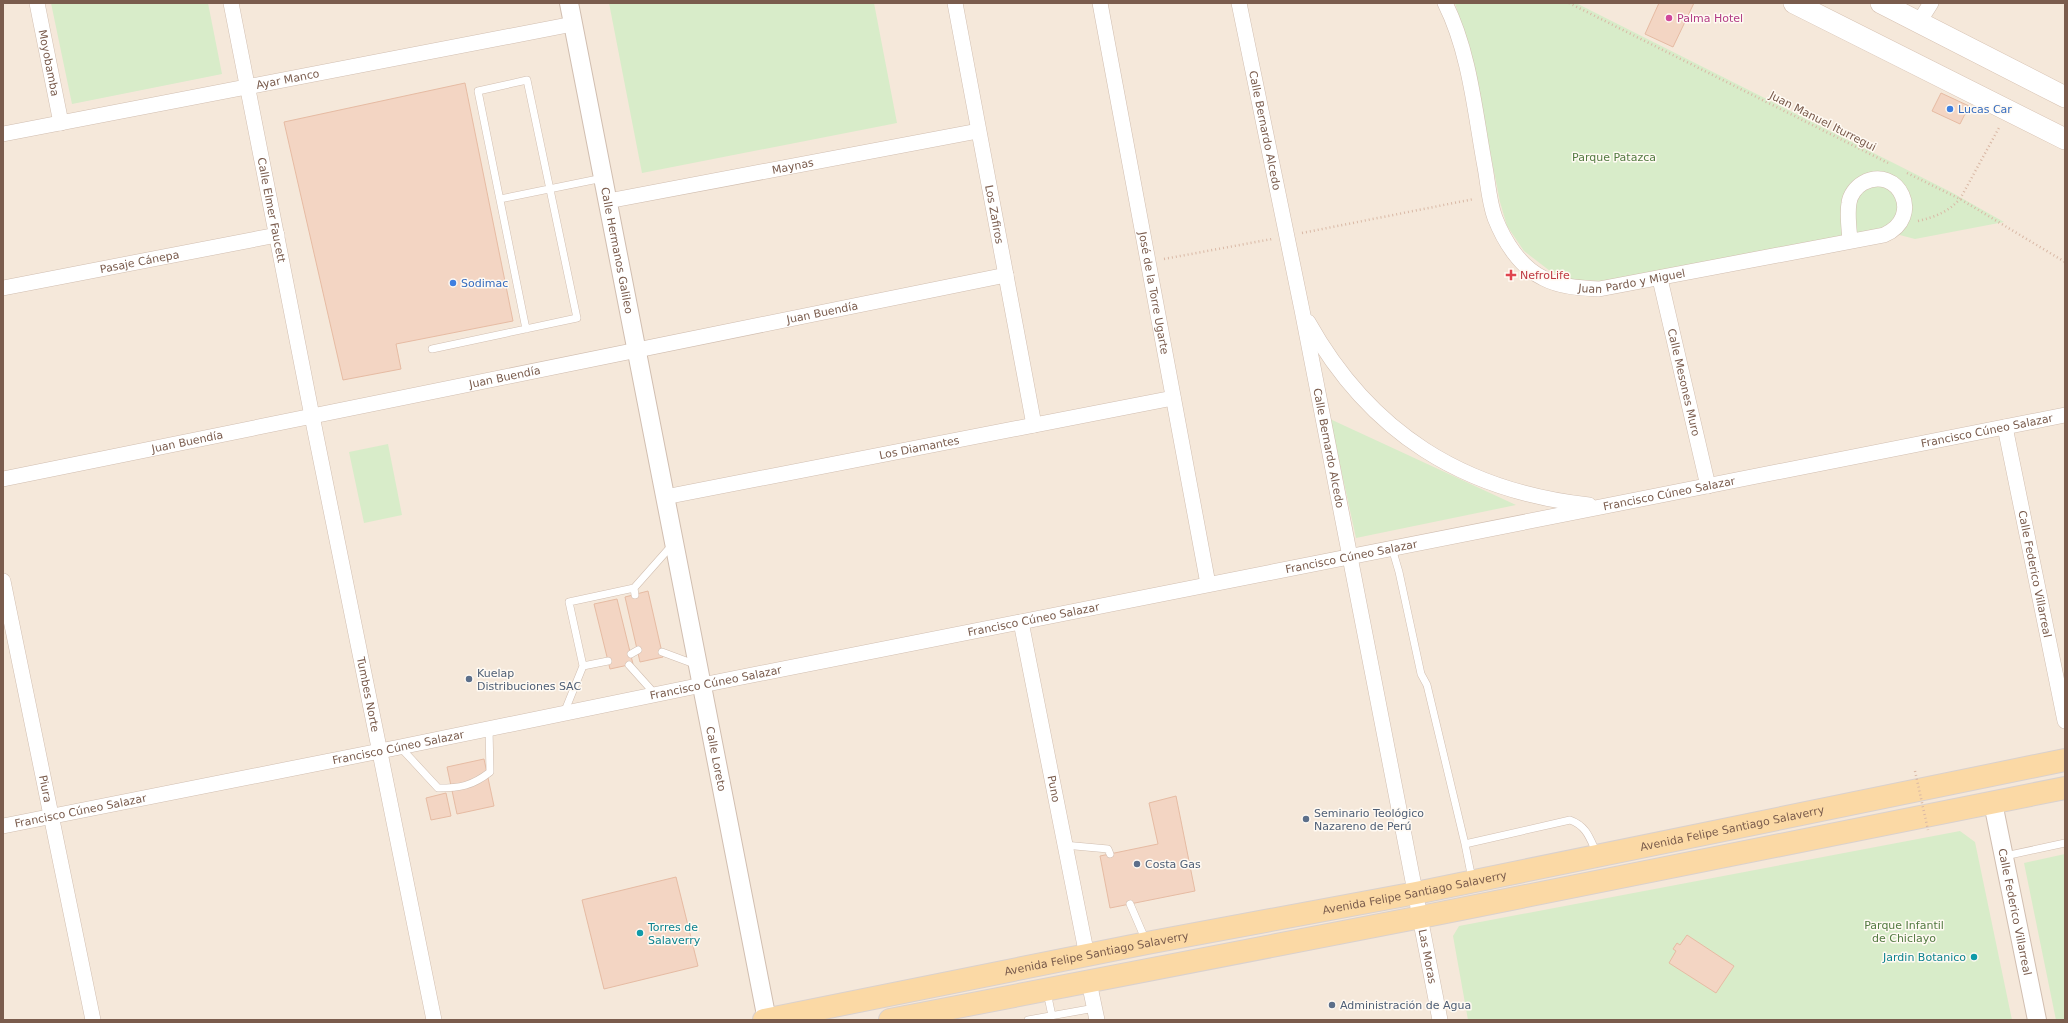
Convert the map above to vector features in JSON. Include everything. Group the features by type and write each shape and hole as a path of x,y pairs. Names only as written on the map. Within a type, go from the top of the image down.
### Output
{"main road":[{"path":"1794,3 2065,139"},
{"path":"1881,3 2065,97"},
{"name":"Avenida Felipe Santiago Salaverry","path":"766,1020 1087,956 1147,942 1472,882 2065,760"},
{"path":"890,1020 952,1011 1047,990 2065,788"}],"street":[{"name":"Moyobamba","path":"37,3 61,123"},
{"name":"Calle Elmer Faucett","path":"231,3 312,416"},
{"name":"Calle Hermanos Galileo","path":"569,3 665,498"},
{"name":"Los Zafiros","path":"955,3 1034,425"},
{"name":"José de la Torre Ugarte","path":"1100,3 1208,584"},
{"name":"Calle Bernardo Alcedo","path":"1239,3 1302,310 1416,893"},
{"name":"Juan Pardo y Miguel","path":"1444,3 1452,17 1467,65 1494,217 1508,244 1527,267 1543,278 1570,288 1599,289 1660,279 1850,240 1884,235 1898,226"},
{"path":"1919,22 1931,3"},
{"name":"Ayar Manco","path":"3,134 574,24"},
{"name":"Maynas","path":"608,201 978,131"},
{"path":"1850,240 1849,202 1852,194 1859,185 1868,180 1883,180 1892,183 1903,196 1905,206 1904,216 1898,226"},
{"name":"Pasaje Cánepa","path":"3,288 277,235"},
{"name":"Juan Buendía","path":"3,479 1006,275"},
{"name":"Calle Mesones Muro","path":"1660,279 1708,486"},
{"path":"1302,310 1324,351 1353,389 1386,422 1424,451 1466,473 1510,490 1556,501 1604,506"},
{"name":"Los Diamantes","path":"665,498 1173,398"},
{"name":"Francisco Cúneo Salazar","path":"3,826 380,752 702,684 2065,415"},
{"name":"Tumbes Norte","path":"312,416 434,1020"},
{"name":"Calle Federico Villarreal","path":"2005,427 2065,721"},
{"name":"Calle Loreto","path":"665,498 766,1020"},
{"name":"Piura","path":"3,581 92,1020"},
{"name":"Puno","path":"1021,622 1087,956"},
{"name":"Calle Federico Villarreal","path":"1993,803 2037,1020"},
{"name":"Las Moras","path":"1416,893 1440,1020"},
{"path":"1089,982 1096,1014"}],"lane":[{"path":"432,349 526,329 577,318 527,80 478,91 526,329"},
{"path":"500,199 603,178"},
{"path":"564,713 583,666 569,602 635,591 674,542"},
{"path":"1392,548 1399,572 1421,674 1427,685 1465,844 1472,882"},
{"path":"631,654 638,650"},
{"path":"662,652 698,665"},
{"path":"583,666 608,661"},
{"path":"629,665 655,694"},
{"path":"400,747 438,788 454,788 475,783 490,772 489,729"},
{"path":"1465,844 1570,820 1578,823 1586,830 1598,856"},
{"path":"2004,856 2065,843"},
{"path":"1064,845 1108,849 1110,854"},
{"path":"1130,904 1147,942"},
{"path":"1047,990 1052,1016"},
{"path":"1028,1020 1052,1016 1096,1014"}],"path":[{"name":"Juan Manuel Iturregui","path":"1569,3 1889,163"},
{"path":"1898,226 1936,217 1951,208 1960,199 2008,111"},
{"path":"1903,171 1960,199 2065,262"},
{"path":"1148,262 1490,195"},
{"path":"1916,771 1928,830"}],"shaded area":[{"path":"3,3 2065,3 2065,1020 3,1020"}],"green space":[{"path":"51,3 208,3 222,74 72,104"},
{"path":"609,3 874,3 897,123 642,173"},
{"name":"Parque Patazca","path":"1455,3 1576,3 1951,192 2004,222 1915,239 1877,229 1608,281 1574,280 1550,271 1524,251 1507,226 1500,202 1473,65"},
{"path":"1330,419 1516,505 1356,538"},
{"path":"388,444 402,515 364,523 349,452"},
{"name":"Parque Infantil de Chiclayo","path":"1960,831 1975,842 2012,1020 1468,1020 1453,936 1459,926"},
{"path":"2065,854 2065,1020 2056,1020 2024,863"}],"building":[{"name":"Palma Hotel","path":"1659,3 1694,3 1673,47 1645,34"},
{"path":"465,83 513,321 396,344 401,369 343,380 284,122"},
{"name":"Lucas Car","path":"1941,93 1969,106 1960,124 1932,111"},
{"path":"648,591 663,657 640,662 625,597"},
{"path":"617,599 633,664 610,669 594,604"},
{"path":"484,759 494,806 457,814 447,767"},
{"path":"446,793 451,816 431,820 426,798"},
{"path":"1176,796 1195,891 1110,908 1100,856 1158,844 1149,803"},
{"name":"Torres de Salaverry","path":"676,877 698,966 604,989 582,900"},
{"path":"1687,935 1734,966 1716,993 1669,963 1676,951 1673,949 1677,943 1680,945"}],"place":[{"name":"Palma Hotel","path":"1669,18"},
{"name":"Lucas Car","path":"1950,109"},
{"name":"NefroLife","path":"1511,275"},
{"name":"Sodimac","path":"453,283"},
{"name":"Kuelap Distribuciones SAC","path":"469,679"},
{"name":"Seminario Teológico Nazareno de Perú","path":"1306,819"},
{"name":"Costa Gas","path":"1137,864"},
{"name":"Torres de Salaverry","path":"640,933"},
{"name":"Jardin Botanico","path":"1974,957"},
{"name":"Administración de Agua","path":"1332,1005"}]}
